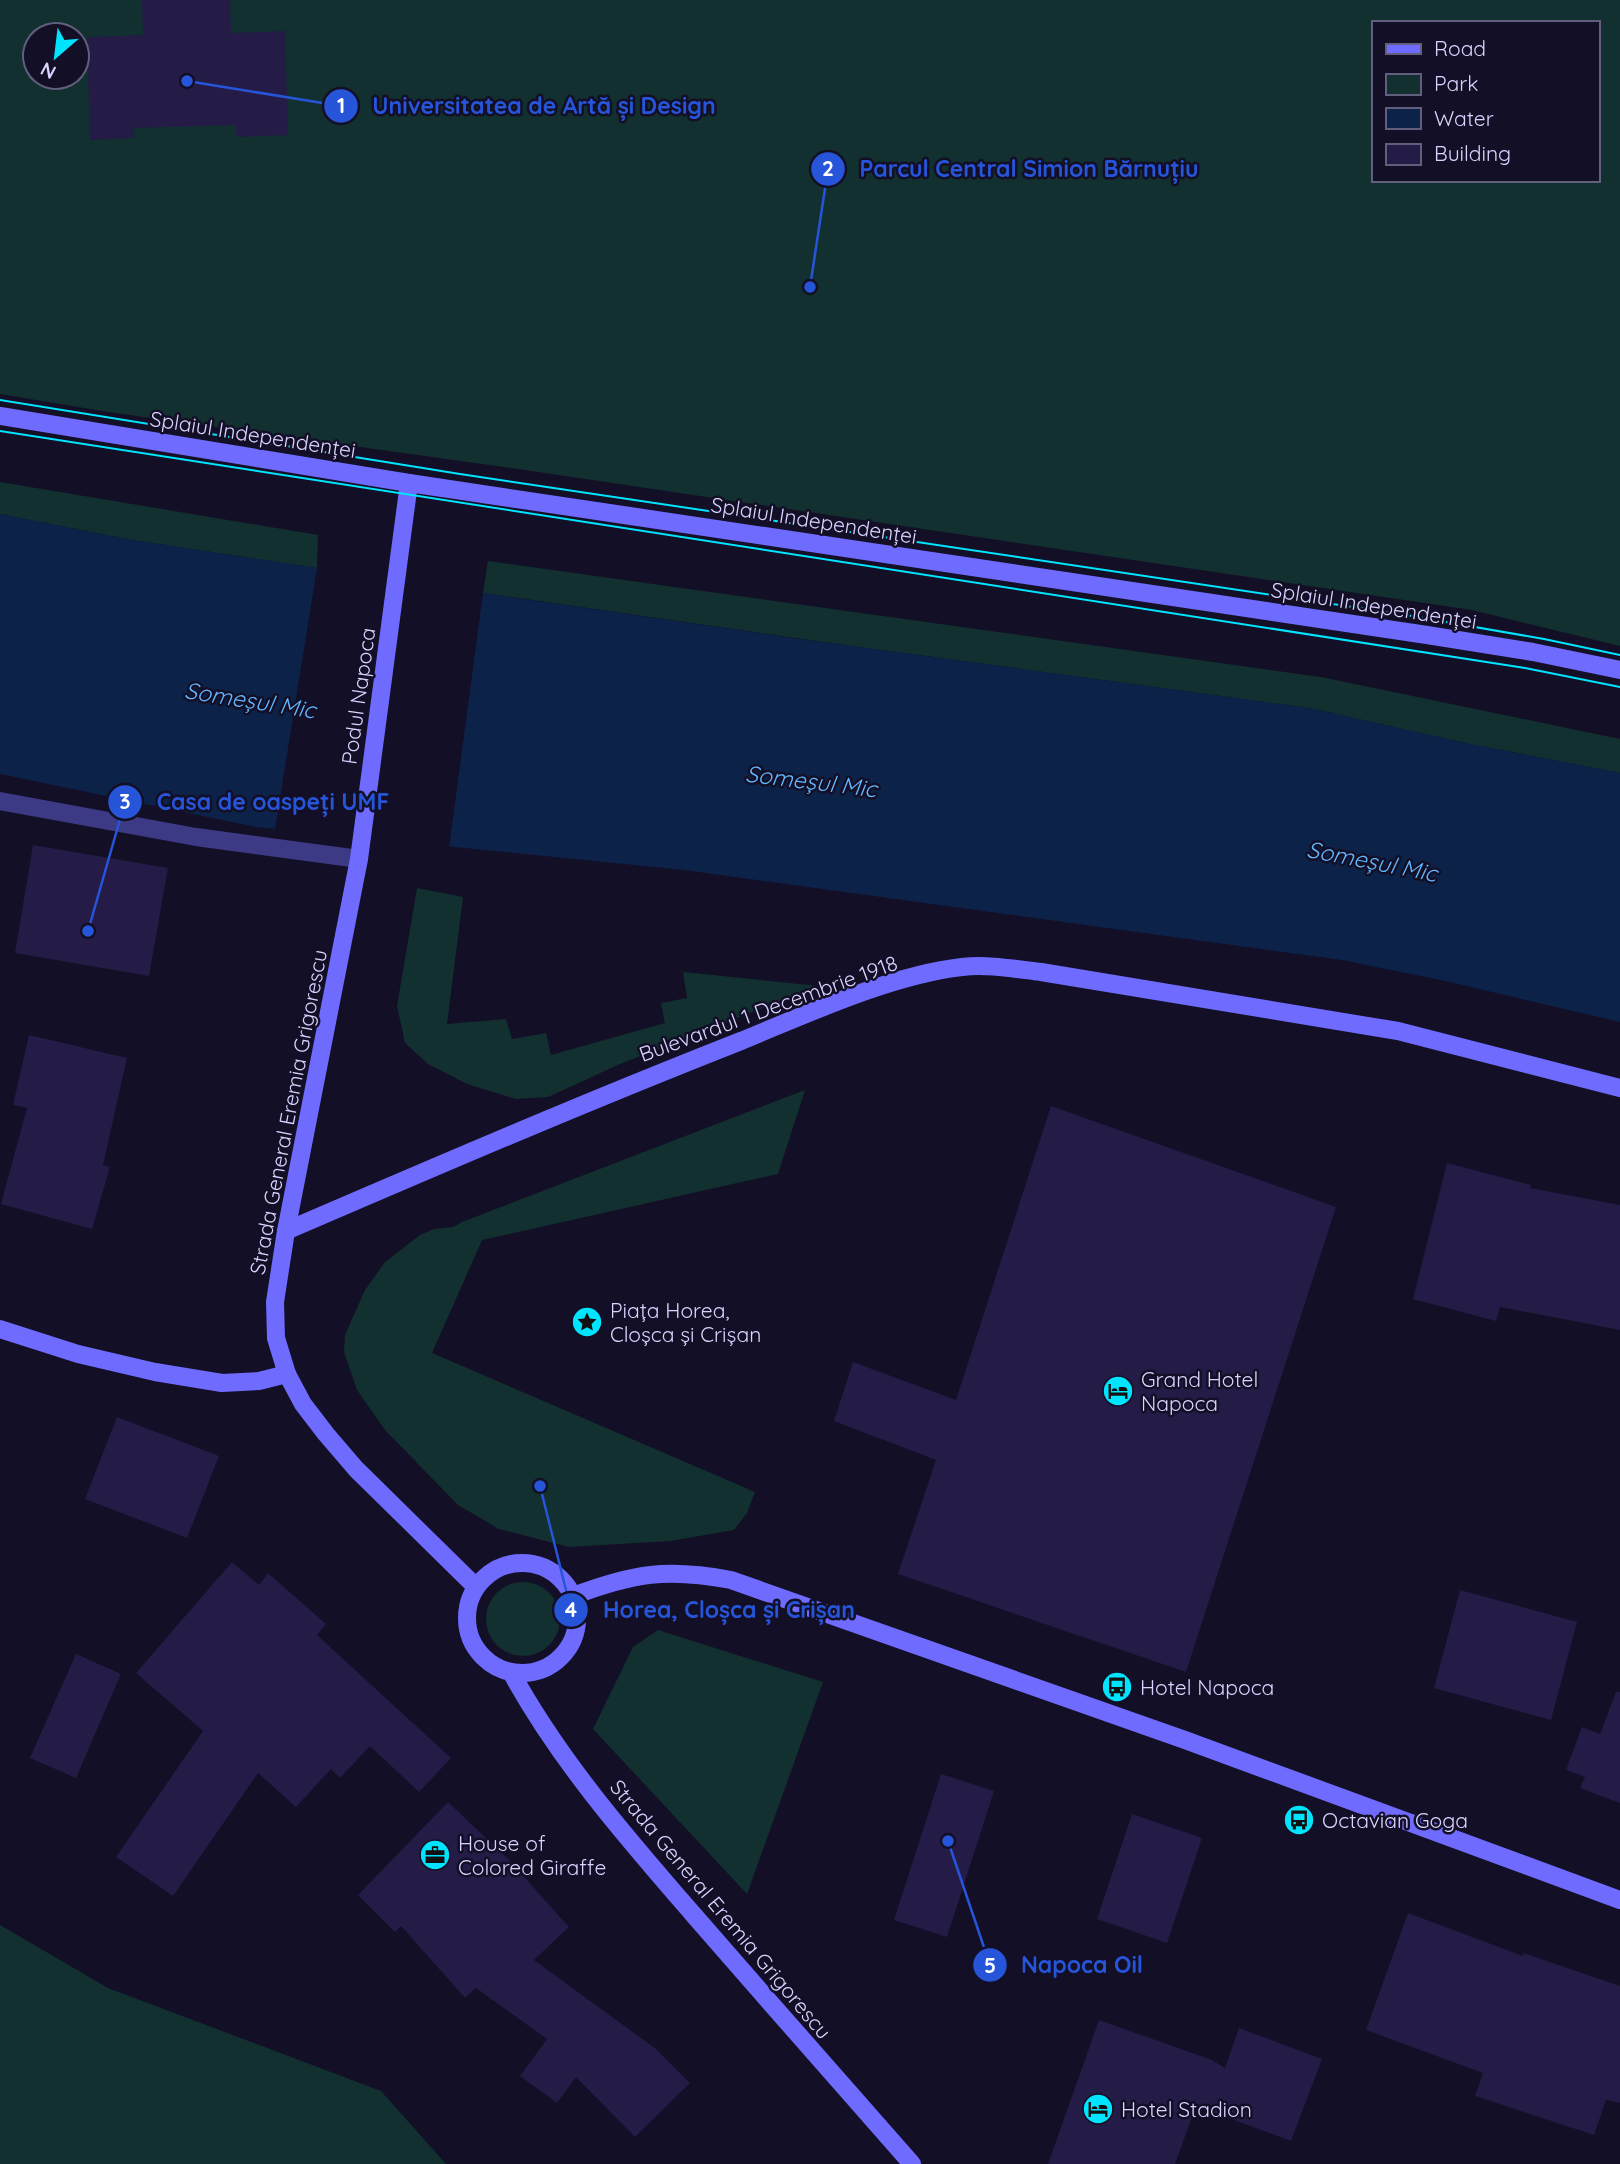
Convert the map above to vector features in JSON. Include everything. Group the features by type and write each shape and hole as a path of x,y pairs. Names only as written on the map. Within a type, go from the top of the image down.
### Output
{"main road":[{"name":"Splaiul Independenței","path":"0,416 410,483 1413,633 1533,652 1620,670"},
{"name":"Podul Napoca","path":"359,859 410,483"},
{"name":"Strada General Eremia Grigorescu","path":"359,859 286,1231 275,1302 276,1338 287,1374 303,1404 356,1469 476,1587"},
{"name":"Bulevardul 1 Decembrie 1918","path":"286,1231 635,1082 828,1006 911,979 962,967 1041,972 1398,1031 1620,1088"},
{"path":"0,1329 155,1373 222,1383 259,1381 287,1374"},
{"path":"523,1562 541,1566 557,1574 573,1596 578,1620 574,1636 567,1650 556,1662 542,1669 527,1673 496,1667 474,1645 468,1631 469,1600 476,1587 489,1573 505,1565 523,1562"},
{"path":"573,1596 611,1582 669,1572 732,1580 1185,1740 1620,1900"},
{"name":"Strada General Eremia Grigorescu","path":"511,1672 529,1706 555,1745 628,1839 912,2164"}],"street":[{"path":"0,801 196,837 359,859"}],"green space":[{"path":"0,0 1620,0 1620,646 1472,610 504,467 108,412 0,394"},
{"path":"0,482 318,535 317,568 126,539 0,514"},
{"path":"488,561 1321,677 1620,739 1620,773 1470,744 1309,708 483,593"},
{"path":"417,888 463,897 447,1024 506,1019 512,1039 546,1033 551,1055 665,1023 661,1003 687,998 683,972 819,986 620,1064 548,1097 516,1099 467,1084 428,1064 405,1043 397,1006"},
{"path":"805,1090 778,1174 482,1240 432,1353 755,1492 747,1513 734,1530 670,1541 569,1547 499,1529 458,1505 385,1430 357,1390 344,1352 345,1335 365,1290 385,1262 420,1235 434,1229 453,1227"},
{"path":"523,1582 544,1588 554,1598 560,1619 554,1640 544,1650 523,1656 502,1650 492,1640 486,1619 492,1598 502,1588"},
{"path":"658,1630 823,1682 747,1894 593,1729 633,1647"},
{"path":"0,1925 108,1988 381,2091 446,2164 0,2164"}],"water":[{"name":"Someșul Mic","path":"0,514 126,539 483,593 1309,708 1470,744 1620,773 1620,1022 1342,960 684,870 256,827 0,774"}],"pier":[{"path":"317,568 483,593 449,848 275,829"}],"building":[{"path":"142,0 230,0 231,33 285,31 288,135 236,137 236,125 134,128 134,138 90,140 91,37 143,35"},
{"path":"33,845 168,868 149,976 15,953"},
{"path":"29,1035 127,1058 103,1165 110,1167 92,1229 1,1204 27,1108 13,1105"},
{"name":"Grand Hotel Napoca","path":"1051,1106 1336,1207 1186,1672 898,1574 936,1460 834,1421 853,1362 956,1400"},
{"path":"1447,1163 1531,1185 1530,1188 1620,1205 1620,1330 1500,1307 1496,1321 1413,1299"},
{"path":"117,1417 219,1456 187,1538 85,1499"},
{"path":"232,1562 259,1585 268,1573 326,1624 317,1635 451,1758 419,1792 370,1746 340,1778 331,1769 296,1807 258,1773 173,1896 116,1857 203,1731 136,1673"},
{"path":"1460,1590 1577,1622 1551,1720 1434,1688"},
{"path":"76,1654 121,1674 76,1778 30,1758"},
{"path":"1616,1692 1620,1692 1620,1803 1580,1788 1585,1777 1566,1770 1582,1727 1600,1734"},
{"path":"941,1774 994,1791 947,1937 894,1920"},
{"path":"448,1802 510,1861 569,1927 534,1960 656,2049 690,2083 635,2137 576,2077 557,2103 520,2076 547,2039 476,1988 465,1998 401,1926 395,1932 358,1895"},
{"path":"1132,1814 1202,1838 1167,1943 1097,1919"},
{"path":"1408,1913 1523,1956 1523,1953 1620,1986 1620,2103 1606,2100 1594,2135 1475,2096 1483,2073 1366,2030"},
{"path":"1099,2020 1212,2060 1225,2068 1239,2028 1322,2059 1291,2141 1196,2106 1175,2164 1048,2164"}],"tram line":[{"path":"0,400 460,474 1400,614 1620,655"},
{"path":"0,431 1525,668 1620,687"}],"place":[{"name":"Universitatea de Artă și Design","path":"187,81"},
{"name":"Parcul Central Simion Bărnuțiu","path":"810,287"},
{"name":"Casa de oaspeți UMF","path":"88,931"},
{"name":"Piața Horea, Cloșca și Crișan","path":"587,1322"},
{"name":"Grand Hotel Napoca","path":"1118,1391"},
{"name":"Horea, Cloșca și Crișan","path":"540,1486"},
{"name":"Hotel Napoca","path":"1117,1687"},
{"name":"Octavian Goga","path":"1299,1820"},
{"name":"Napoca Oil","path":"948,1841"},
{"name":"House of Colored Giraffe","path":"435,1855"},
{"name":"Hotel Stadion","path":"1098,2109"}]}
